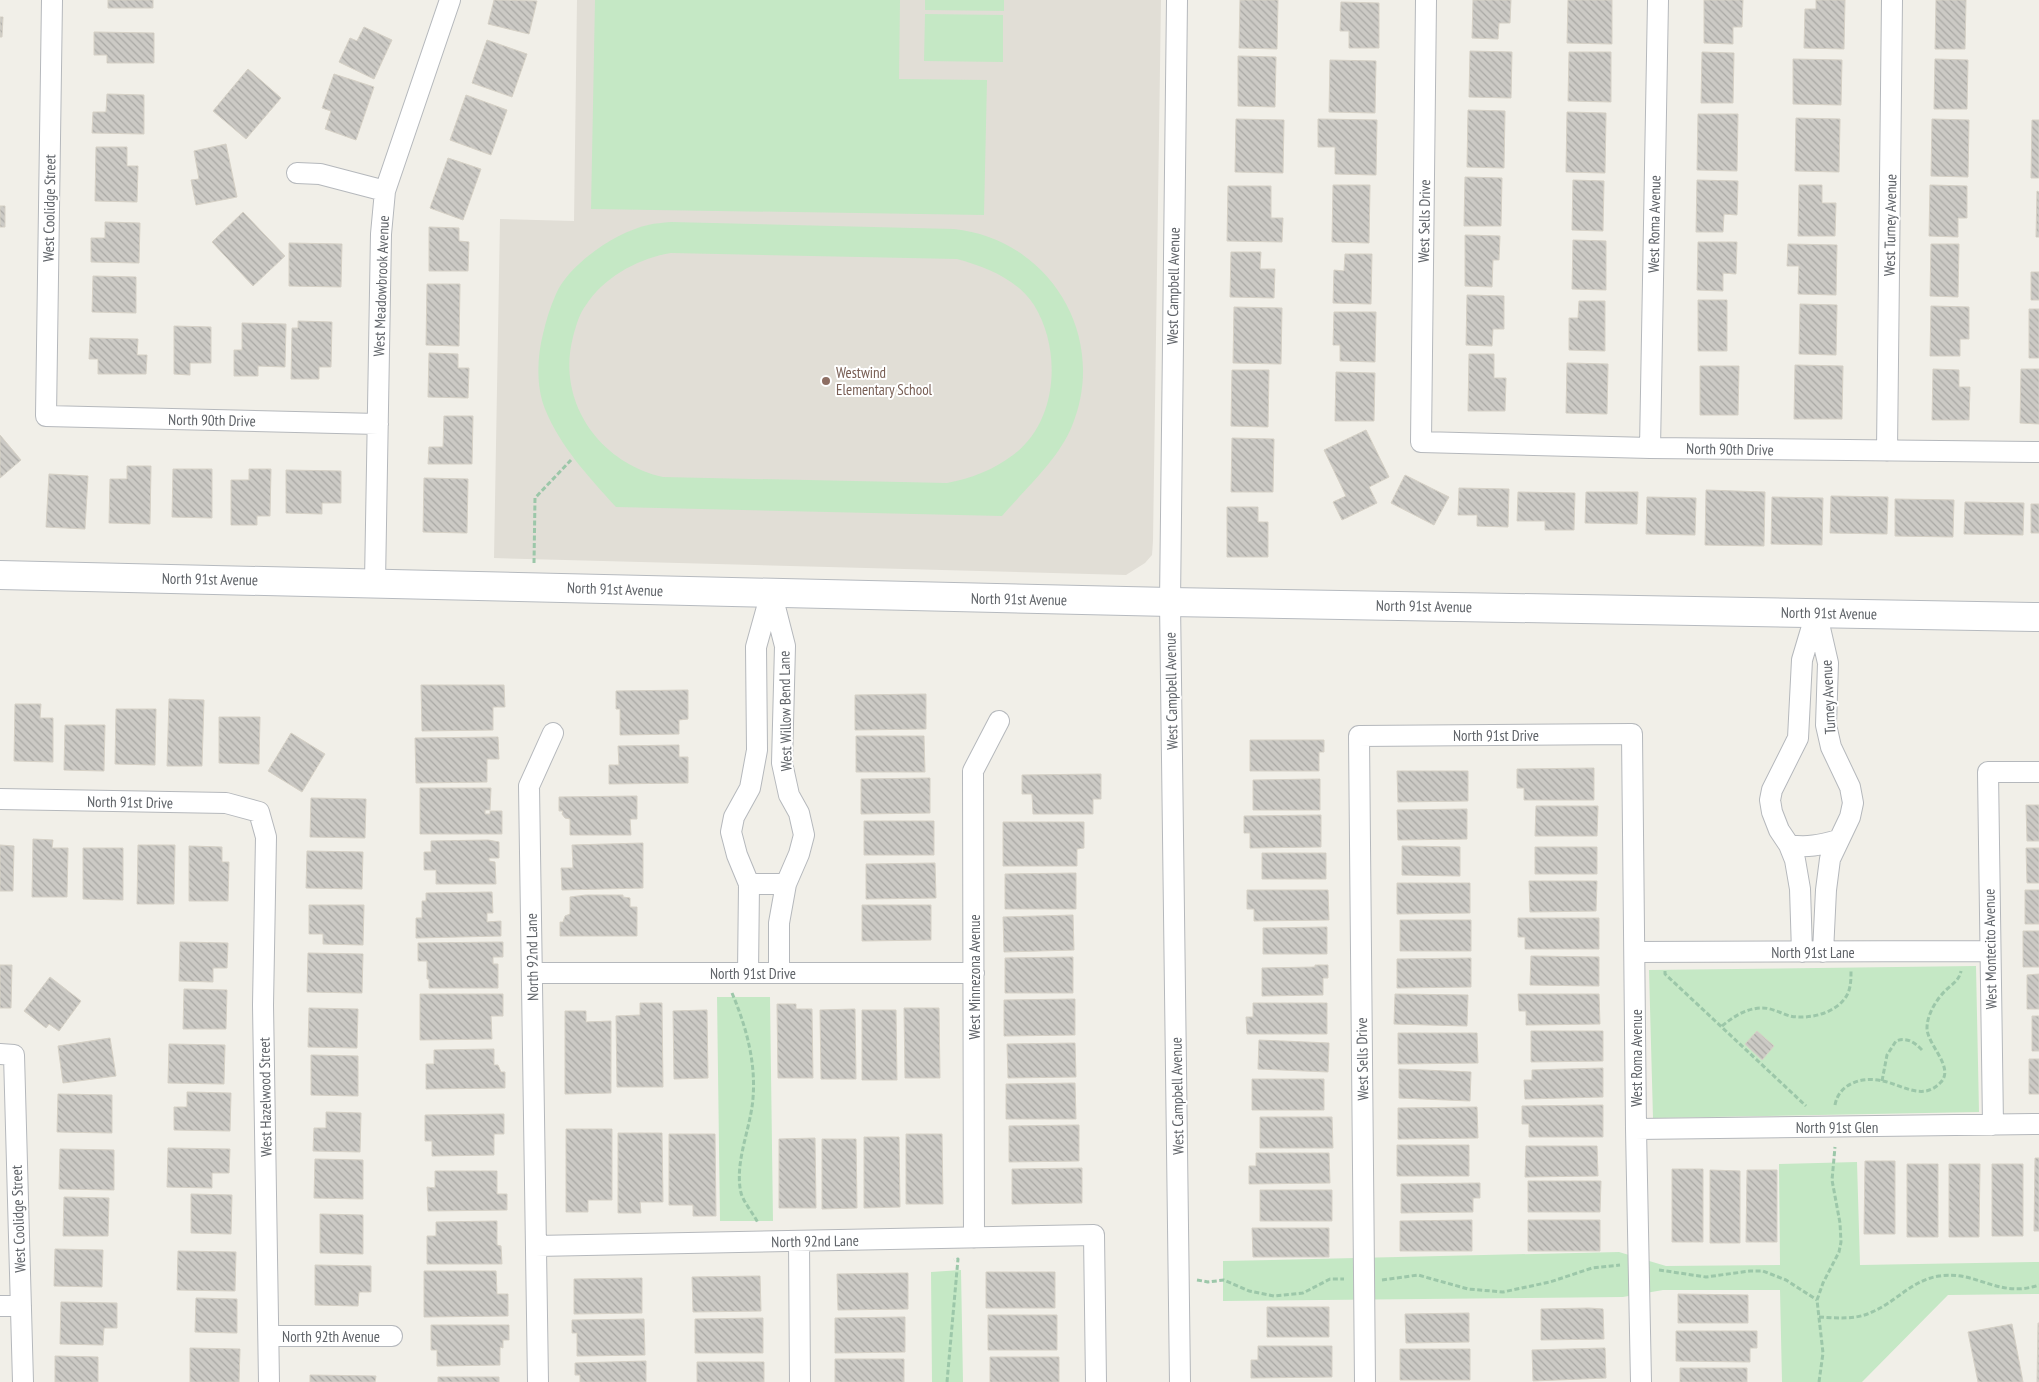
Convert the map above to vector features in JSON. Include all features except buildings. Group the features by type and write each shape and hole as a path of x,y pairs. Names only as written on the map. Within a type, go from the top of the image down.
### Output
{"main road":[{"name":"North 91st Avenue","path":"0,575 375,582 1170,602 2039,617"}],"street":[{"name":"West Coolidge Street","path":"46,416 52,0"},
{"name":"West Meadowbrook Avenue","path":"375,582 381,234 385,191 450,0"},
{"name":"West Campbell Avenue","path":"1177,0 1170,602 1180,1382"},
{"name":"West Sells Drive","path":"1421,442 1426,0"},
{"name":"West Roma Avenue","path":"1650,448 1658,0"},
{"name":"West Turney Avenue","path":"1887,450 1892,0"},
{"path":"297,173 320,174 385,191"},
{"name":"North 90th Drive","path":"46,416 378,424"},
{"name":"North 90th Drive","path":"1421,442 1650,448 2039,452"},
{"name":"West Willow Bend Lane","path":"772,593 785,646 782,763 789,795 799,813 804,835 799,854 786,884 779,923 780,973"},
{"name":"West Willow Bend Lane","path":"740,973 749,884 737,855 732,832 734,817 750,788 757,750 756,647 772,593"},
{"path":"1802,952 1800,889 1795,860 1789,845 1779,830 1772,812 1770,800 1772,790 1798,738 1802,660 1816,613"},
{"name":"Turney Avenue","path":"1816,613 1828,662 1826,725 1831,748 1850,787 1853,803 1850,817 1830,858 1826,890 1824,952"},
{"name":"West Minnezona Avenue","path":"974,1238 973,771 999,721"},
{"name":"North 92nd Lane","path":"538,1382 529,786 553,733"},
{"name":"West Roma Avenue","path":"1632,734 1641,1382"},
{"name":"North 91st Drive","path":"1359,736 1632,734"},
{"name":"West Sells Drive","path":"1359,736 1365,1382"},
{"name":"West Montecito Avenue","path":"1993,1125 1988,772 2039,772"},
{"name":"North 91st Drive","path":"0,799 226,803 259,812"},
{"name":"West Hazelwood Street","path":"259,812 266,837 263,1005 269,1382"},
{"path":"1789,845 1818,846 1838,840"},
{"path":"749,884 786,884"},
{"name":"North 91st Lane","path":"1635,952 1990,951"},
{"name":"North 91st Drive","path":"532,973 974,973"},
{"name":"West Coolidge Street","path":"7,1055 21,1306 23,1382"},
{"name":"North 91st Glen","path":"1636,1128 2039,1124"},
{"name":"North 92nd Lane","path":"536,1246 1094,1235 1096,1382"},
{"path":"799,1241 800,1382"},
{"path":"0,1306 21,1306"},
{"name":"North 92th Avenue","path":"269,1336 392,1336"}],"path":[{"path":"533,586 535,498 571,460"},
{"path":"1819,1382 1823,1352 1817,1300 1823,1283 1839,1252 1841,1242 1838,1210 1832,1180 1835,1105 1839,1092 1845,1087 1866,1080 1882,1080 1909,1090 1926,1091 1934,1088 1944,1079 1944,1066 1929,1040 1927,1023 1933,1008 1944,992 1958,980 1961,970 1961,951"},
{"path":"1665,952 1665,974 1806,1106 1815,1106"},
{"path":"1722,1026 1752,1008 1762,1007 1800,1017 1835,1008 1848,993 1851,976 1851,952"},
{"path":"740,973 730,990 746,1031 754,1073 754,1098 740,1169 741,1193 760,1226 767,1226 768,1242"},
{"path":"1882,1080 1887,1055 1896,1041 1907,1039 1922,1050"},
{"path":"1825,1105 1835,1105"},
{"path":"946,1239 947,1260 958,1260 946,1382"},
{"path":"1180,1280 1208,1282 1224,1280 1249,1291 1274,1296 1303,1293 1330,1279 1384,1280 1405,1275 1418,1275 1468,1289 1502,1292 1550,1282 1592,1268 1614,1265 1640,1265 1658,1266 1658,1270 1670,1273 1706,1276 1763,1271 1786,1280 1817,1300"},
{"path":"1819,1317 1852,1318 1871,1313 1909,1287 1941,1275 1962,1275 1988,1285 2010,1289 2039,1285"}],"shaded area":[{"name":"Westwind Elementary School","path":"577,0 1161,0 1153,541 1152,555 1145,563 1126,575 494,558 500,219 574,221"}],"green space":[{"path":"595,0 900,0 899,79 987,80 984,215 591,209"},
{"path":"925,0 1004,0 1004,11 925,10"},
{"path":"925,14 1003,15 1003,62 924,61"},
{"path":"656,223 954,229 988,237 1018,251 1043,272 1063,298 1076,327 1083,359 1081,392 1072,426 1066,438 1041,473 1002,516 616,507 567,449 545,409 539,382 541,343 548,314 556,294 562,283 582,261 608,242 635,229","holes":["671,253 957,259 1000,275 1027,296 1043,323 1049,343 1052,364 1047,405 1039,424 1028,441 1013,455 982,473 947,483 663,477 640,470 602,444 588,426 577,406 571,384 569,361 573,337 581,312 602,286 623,270 647,259"]},
{"path":"1976,966 1979,1112 1653,1118 1649,970"},
{"path":"717,997 770,997 773,1221 720,1221"},
{"path":"1857,1162 1860,1265 2039,1262 2039,1294 1948,1295 1862,1382 1782,1382 1780,1290 1663,1290 1623,1297 1223,1301 1223,1261 1619,1252 1666,1266 1780,1265 1779,1164"},
{"path":"961,1270 963,1382 932,1382 931,1272"}],"place":[{"name":"Westwind Elementary School","path":"826,381"}]}
